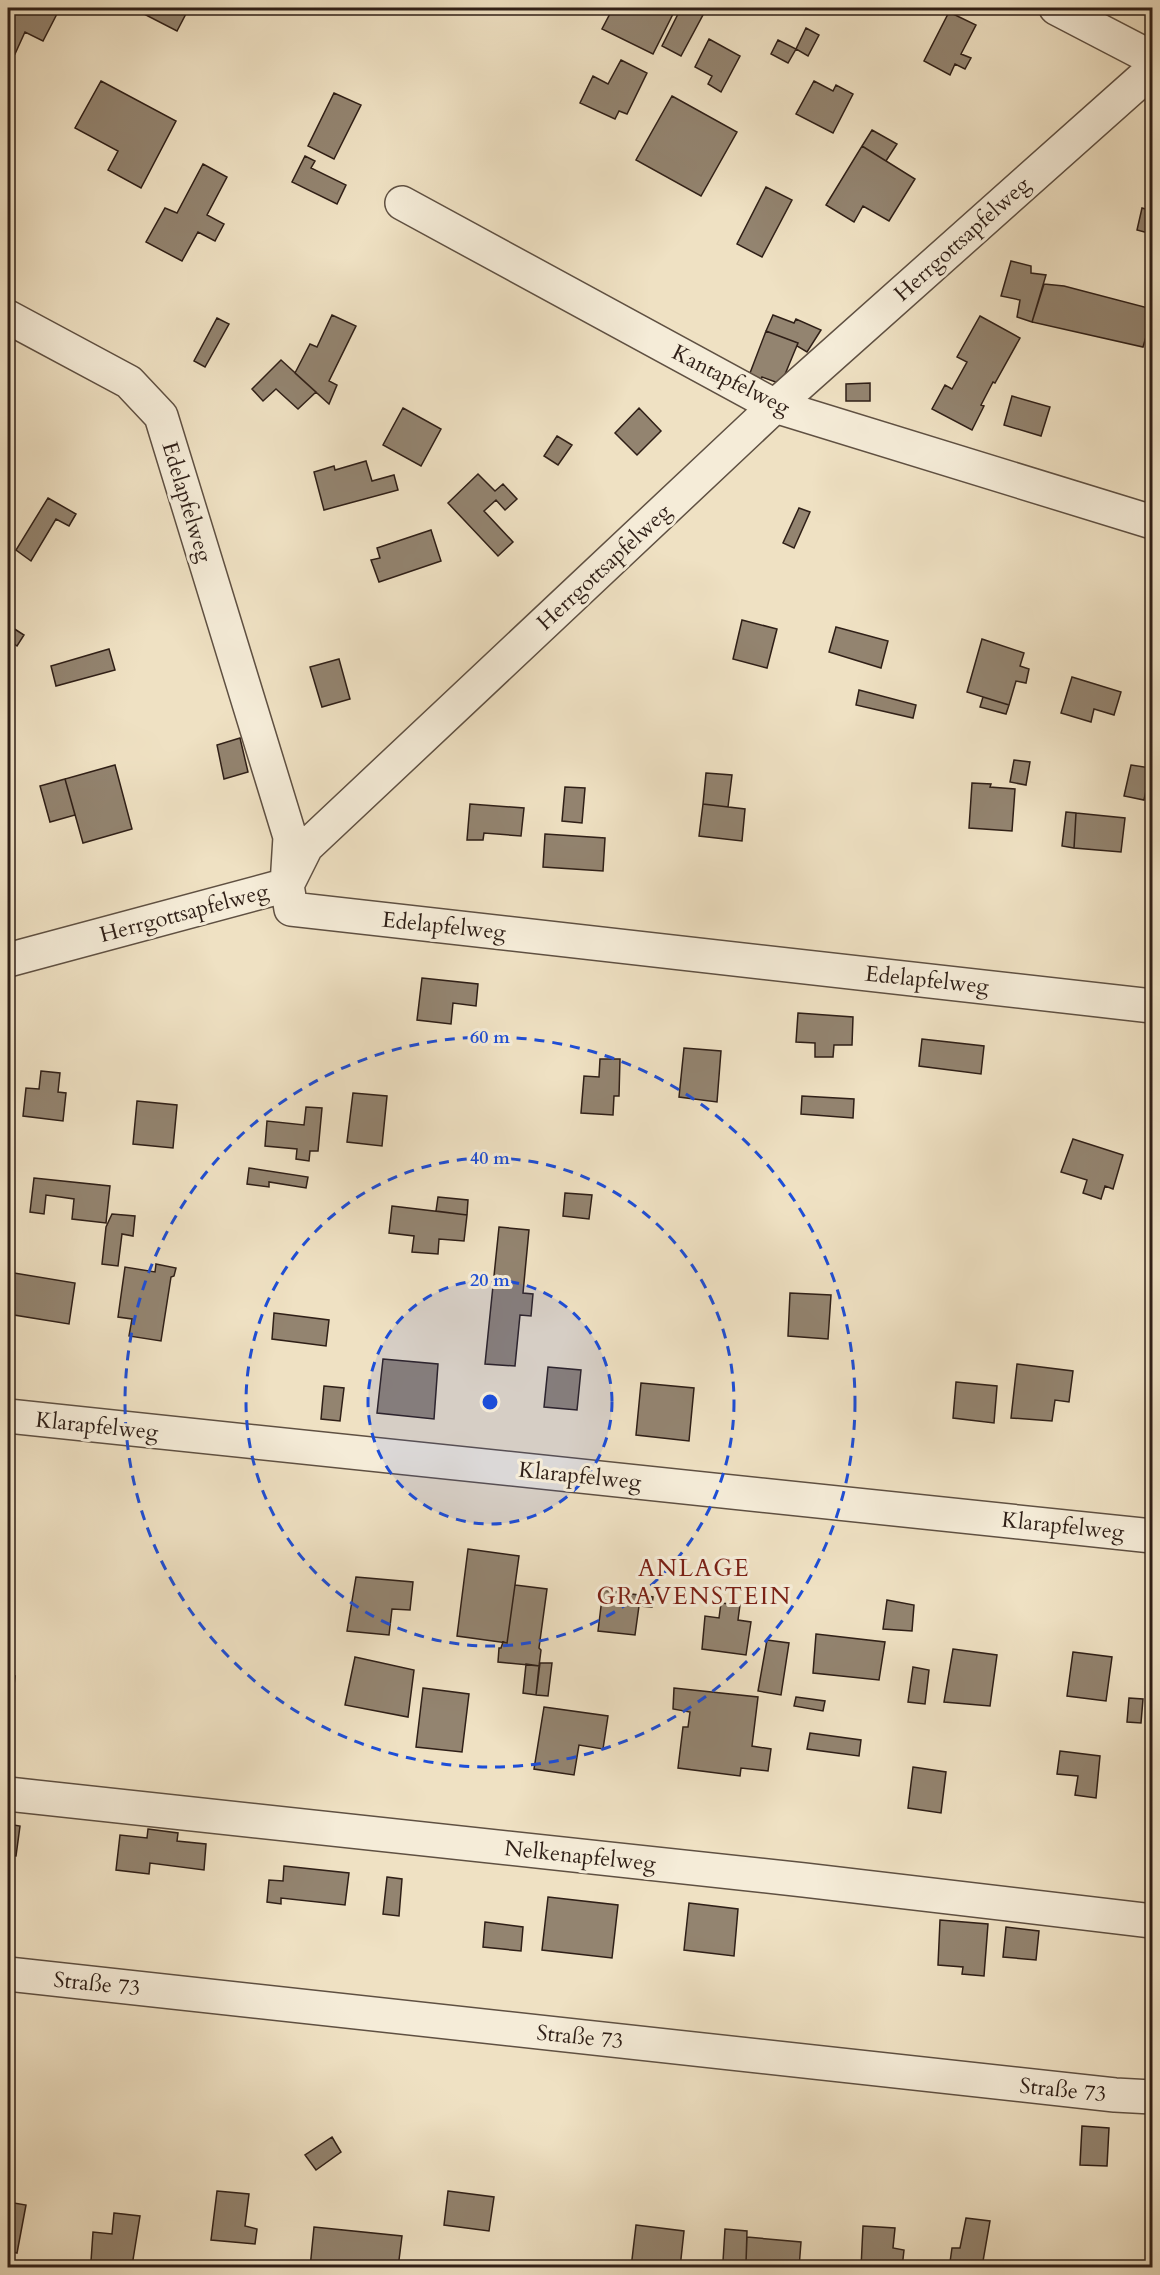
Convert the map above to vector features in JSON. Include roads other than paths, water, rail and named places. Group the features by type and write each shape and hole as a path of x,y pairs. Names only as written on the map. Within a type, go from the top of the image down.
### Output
{"street":[{"path":"1056,8 1152,58"},
{"name":"Herrgottsapfelweg","path":"8,960 287,885 306,847 775,406 1152,70"},
{"name":"Kantapfelweg","path":"402,203 775,406 1152,522"},
{"name":"Edelapfelweg","path":"8,317 129,382 161,416 290,837 287,885 291,909 1152,1006"},
{"name":"Klarapfelweg","path":"8,1416 1152,1536"},
{"name":"Nelkenapfelweg","path":"8,1794 804,1880 1152,1921"},
{"name":"Straße 73","path":"8,1974 1115,2096 1152,2097"}],"district":[{"name":"ANLAGE GRAVENSTEIN","path":"694,1582"}]}
